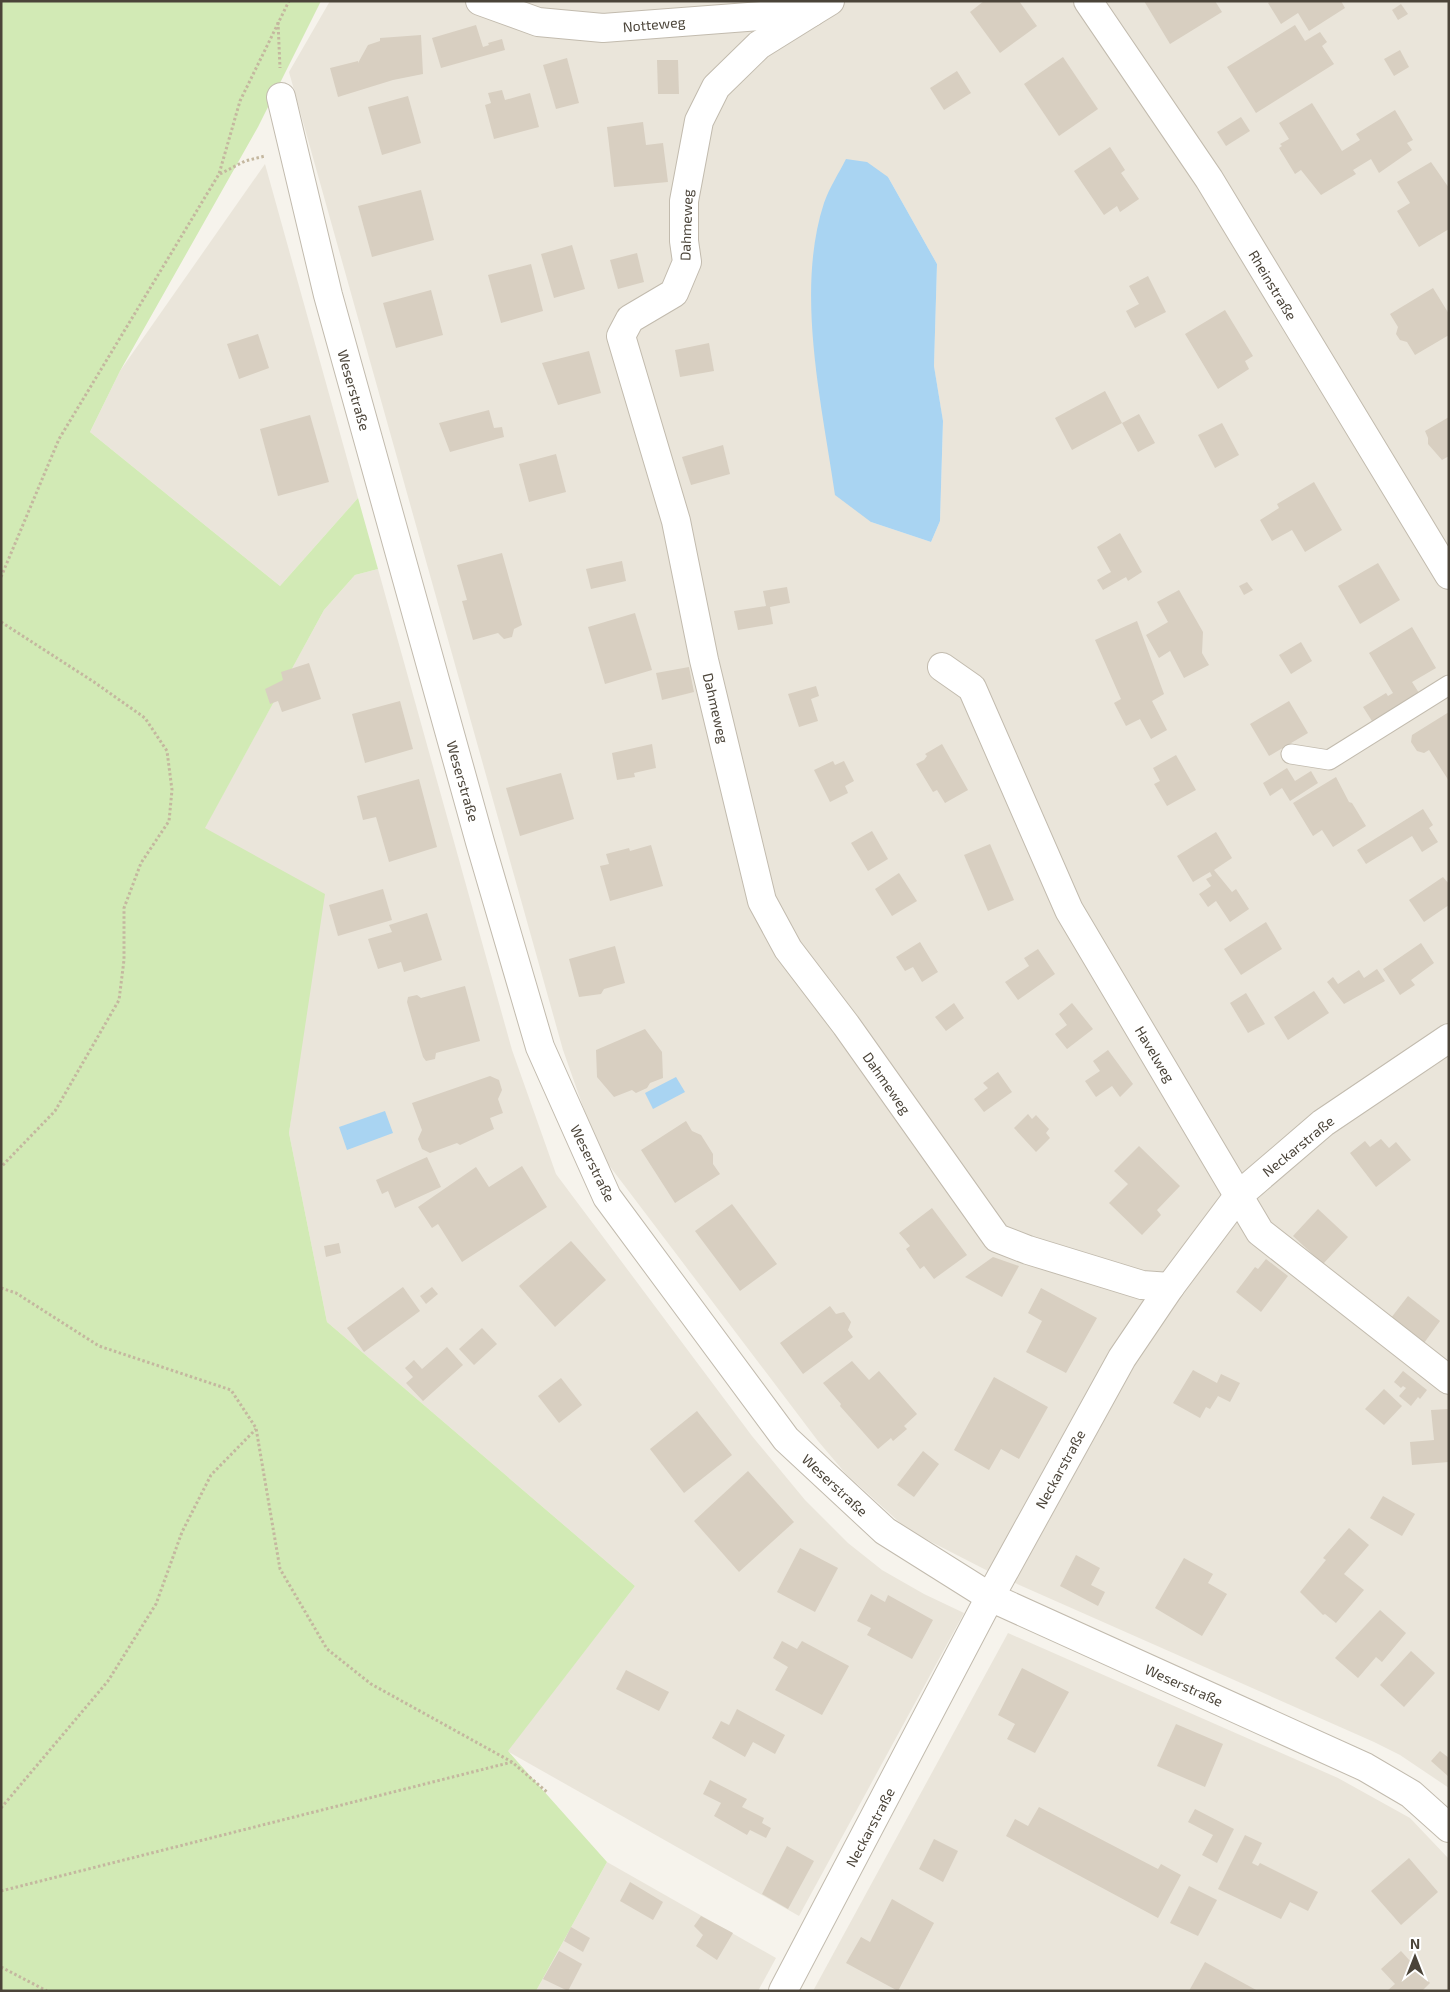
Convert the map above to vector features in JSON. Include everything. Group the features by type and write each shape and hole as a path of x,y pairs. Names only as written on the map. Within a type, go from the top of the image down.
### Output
{"street":[{"name":"Notteweg","path":"480,1 538,22 603,28 821,7"},
{"name":"Rheinstraße","path":"1088,1 1209,179 1449,575"},
{"name":"Dahmeweg","path":"821,7 759,45 716,87 699,121 684,201 684,241 687,262 674,293 630,319 621,336 676,521 704,660 762,901 788,949 846,1025 997,1238 1028,1250 1142,1285 1170,1288"},
{"name":"Weserstraße","path":"281,97 333,314 480,842 540,1048 607,1197 786,1439 884,1531 990,1597 1365,1767 1411,1794 1449,1828"},
{"name":"Havelweg","path":"942,667 972,688 1069,910 1260,1232 1449,1380"},
{"name":"Neckarstraße","path":"783,1991 990,1597 1122,1358 1170,1288 1239,1195 1323,1123 1449,1038"}],"lane":[{"path":"1291,754 1329,760 1449,685"}],"path":[{"path":"1,578 59,439 219,174 240,101 289,1"},
{"path":"278,21 281,97"},
{"path":"219,174 245,161 266,156 295,154"},
{"path":"1,622 94,682 145,718 167,751 172,790 169,821 141,863 124,908 124,960 120,1000 55,1111 1,1167"},
{"path":"1,1288 16,1293 99,1346 232,1390 256,1428 280,1570 327,1649 371,1684 512,1762 547,1792"},
{"path":"1,1808 108,1681 156,1604 182,1532 211,1474 256,1428"},
{"path":"1,1891 512,1762"},
{"path":"1,1967 47,1991"}],"shaded area":[{"path":"330,1 1449,1 1449,1788 1400,1755 1374,1742 988,1571 908,1530 846,1474 818,1441 599,1152 563,1050 289,72","holes":["888,177 937,264 934,366 943,422 940,521 931,542 871,522"]},
{"path":"265,164 358,498 280,586 90,432 120,371"},
{"path":"378,569 512,1050 556,1174 752,1436 805,1500 848,1543 882,1570 924,1594 964,1613 799,1916 507,1751 635,1586 327,1322 289,1133 296,1081 204,829 324,610 355,575"},
{"path":"1008,1633 1338,1778 1410,1818 1449,1859 1449,1990 813,1991"},
{"path":"607,1862 776,1958 758,1991 536,1991"}],"green space":[{"path":"1,1 321,1 258,127 120,371 90,432 280,586 358,498 378,569 355,575 324,610 205,828 325,894 289,1133 327,1322 635,1586 508,1751 607,1862 536,1991 1,1991"}],"water":[{"path":"846,159 867,162 888,177 937,264 934,366 943,421 940,521 931,542 871,522 835,495 814,348 811,311 812,273 816,237 824,203"},
{"path":"676,1077 685,1092 653,1109 645,1093"},
{"path":"385,1111 393,1133 347,1150 339,1127"}],"building":[{"path":"984,1 1019,1 1037,26 1000,53 970,12"},
{"path":"1144,1 1215,1 1222,12 1170,44"},
{"path":"1271,1 1341,1 1345,8 1309,31 1298,13 1281,24 1268,3"},
{"path":"1401,4 1408,14 1398,20 1392,10"},
{"path":"476,25 483,47 489,45 488,43 502,39 505,50 441,68 432,38"},
{"path":"1295,25 1305,41 1320,32 1327,42 1322,46 1334,64 1256,113 1227,67"},
{"path":"421,35 423,74 393,80 338,97 330,68 358,61 358,63 368,45 380,41 380,38"},
{"path":"1400,50 1409,67 1394,76 1384,59"},
{"path":"1063,57 1098,109 1059,136 1024,84"},
{"path":"567,58 579,103 556,109 543,65"},
{"path":"657,60 678,60 679,94 658,94"},
{"path":"957,71 971,93 944,110 930,88"},
{"path":"502,90 505,100 530,93 539,127 494,139 485,105 491,103 488,93"},
{"path":"408,96 421,143 382,155 368,107"},
{"path":"1312,103 1342,151 1360,140 1356,134 1395,110 1413,140 1407,143 1412,150 1379,173 1371,159 1353,170 1356,174 1321,195 1301,170 1295,174 1279,148 1282,146 1280,144 1289,139 1279,123"},
{"path":"1241,117 1250,131 1226,146 1217,132"},
{"path":"643,122 646,145 663,143 668,182 614,187 607,127"},
{"path":"1110,147 1125,170 1121,173 1139,199 1120,212 1117,206 1104,215 1074,171"},
{"path":"1431,162 1449,188 1449,229 1419,247 1397,211 1410,203 1397,182"},
{"path":"421,190 434,240 372,257 358,206"},
{"path":"572,245 585,289 554,298 541,254"},
{"path":"637,253 644,282 618,289 610,260"},
{"path":"531,264 543,311 501,323 488,275"},
{"path":"1148,276 1166,312 1135,328 1126,311 1139,304 1129,286"},
{"path":"1433,288 1449,314 1449,335 1415,355 1407,342 1400,340 1396,334 1398,327 1390,314"},
{"path":"431,290 443,335 396,348 383,303"},
{"path":"1225,310 1253,356 1245,361 1249,369 1218,389 1185,334"},
{"path":"258,334 269,368 239,379 227,344"},
{"path":"709,343 714,371 680,377 675,350"},
{"path":"589,351 601,393 558,405 542,363"},
{"path":"1105,391 1122,423 1072,450 1055,418"},
{"path":"489,410 494,428 502,427 504,437 450,452 439,423"},
{"path":"1139,414 1155,443 1138,452 1122,423"},
{"path":"310,415 329,482 278,496 260,429"},
{"path":"1449,417 1449,456 1442,460 1428,444 1425,431"},
{"path":"1222,423 1239,455 1215,468 1198,435"},
{"path":"723,445 730,474 691,485 682,457"},
{"path":"556,454 566,492 529,502 519,464"},
{"path":"1314,482 1342,530 1305,552 1292,530 1272,541 1260,520 1279,508 1277,504"},
{"path":"1120,533 1142,572 1128,581 1126,577 1103,590 1097,580 1111,572 1097,547"},
{"path":"502,553 522,625 514,629 512,637 504,639 498,633 473,640 462,601 467,600 457,565"},
{"path":"622,561 626,581 591,589 586,569"},
{"path":"1378,563 1400,600 1360,624 1338,586"},
{"path":"1247,582 1253,590 1244,595 1239,586"},
{"path":"787,587 790,603 770,607 773,624 738,630 734,611 766,606 763,591"},
{"path":"1179,590 1203,632 1202,653 1209,665 1184,678 1170,651 1159,658 1146,635 1168,622 1157,602"},
{"path":"635,613 652,670 605,684 588,627"},
{"path":"1137,621 1164,694 1152,701 1167,730 1151,739 1140,719 1126,726 1114,703 1121,699 1095,640"},
{"path":"1412,627 1436,668 1412,682 1419,693 1372,721 1363,707 1386,693 1388,696 1393,693 1369,653"},
{"path":"1301,642 1312,661 1291,674 1279,655"},
{"path":"309,663 321,699 282,712 278,701 270,704 265,689 283,680 281,672"},
{"path":"689,667 694,692 662,700 656,673"},
{"path":"816,686 819,696 811,699 818,721 799,727 788,694"},
{"path":"400,701 413,749 365,763 352,714"},
{"path":"1289,701 1308,733 1269,756 1250,724"},
{"path":"1449,712 1449,781 1429,750 1424,753 1417,751 1411,742 1412,735"},
{"path":"652,744 656,768 634,773 635,777 617,780 612,753"},
{"path":"942,744 968,790 945,803 937,790 933,792 916,764 924,760 927,756 925,754"},
{"path":"1176,755 1196,790 1167,806 1154,784 1160,781 1153,768"},
{"path":"833,761 835,765 844,761 854,781 845,786 848,793 830,802 814,770"},
{"path":"1287,768 1295,781 1311,771 1318,783 1290,801 1282,788 1270,796 1263,783"},
{"path":"561,773 574,819 520,836 506,788"},
{"path":"1336,777 1349,802 1352,803 1366,826 1333,847 1322,830 1313,836 1293,803"},
{"path":"419,779 437,847 389,862 376,817 363,820 357,796"},
{"path":"1423,809 1433,825 1429,828 1438,842 1422,852 1412,836 1366,864 1357,850"},
{"path":"872,831 888,859 868,871 851,843"},
{"path":"1216,832 1232,858 1214,870 1232,892 1236,889 1249,909 1230,922 1216,901 1208,907 1199,894 1211,886 1206,879 1212,876 1210,872 1193,882 1177,856"},
{"path":"990,844 1014,900 988,911 964,855"},
{"path":"651,845 663,886 610,901 600,866 609,864 606,854 629,848 630,851"},
{"path":"899,873 917,901 892,916 875,889"},
{"path":"1443,877 1449,884 1449,905 1424,922 1409,900"},
{"path":"383,889 392,920 338,936 329,905"},
{"path":"427,913 442,960 404,972 401,962 378,969 368,939 392,932 389,925"},
{"path":"1266,922 1282,949 1241,975 1224,949"},
{"path":"920,942 938,972 922,982 913,967 905,971 896,957"},
{"path":"1421,943 1434,963 1411,980 1415,985 1400,995 1383,969"},
{"path":"615,946 625,983 604,989 601,994 579,997 569,959"},
{"path":"1038,949 1055,974 1018,1000 1005,982 1029,966 1024,958"},
{"path":"1377,969 1385,981 1344,1004 1327,982 1333,977 1338,984 1359,970 1364,978"},
{"path":"465,986 480,1041 436,1053 435,1059 426,1061 423,1057 407,1002 408,997 417,995 421,998"},
{"path":"1314,991 1329,1013 1288,1040 1274,1017"},
{"path":"1246,993 1265,1024 1248,1033 1230,1003"},
{"path":"954,1003 964,1018 946,1031 935,1017"},
{"path":"1072,1003 1093,1029 1067,1049 1055,1034 1067,1025 1059,1014"},
{"path":"645,1029 662,1052 663,1078 650,1083 647,1088 636,1093 632,1090 614,1097 597,1077 596,1050"},
{"path":"1108,1050 1133,1084 1120,1097 1112,1086 1096,1097 1085,1081 1100,1071 1093,1061"},
{"path":"998,1072 1012,1092 984,1112 974,1099 988,1088 983,1083"},
{"path":"490,1076 499,1080 502,1090 498,1099 503,1113 490,1118 494,1129 460,1145 457,1143 430,1153 422,1149 418,1139 422,1130 412,1103"},
{"path":"1028,1114 1032,1119 1036,1115 1049,1129 1046,1133 1050,1138 1036,1152 1014,1128"},
{"path":"686,1121 692,1131 701,1135 713,1154 713,1164 720,1174 675,1203 641,1150"},
{"path":"1381,1139 1389,1148 1396,1142 1411,1160 1376,1187 1350,1153 1365,1141 1370,1147"},
{"path":"1139,1146 1180,1186 1157,1210 1161,1215 1142,1235 1109,1203 1128,1184 1114,1171"},
{"path":"427,1157 441,1187 395,1208 388,1191 382,1194 376,1180"},
{"path":"522,1166 547,1207 462,1262 438,1224 432,1228 418,1207 476,1167 489,1187"},
{"path":"732,1204 777,1264 740,1291 695,1231"},
{"path":"932,1208 967,1255 934,1279 924,1266 920,1269 906,1249 910,1246 899,1233"},
{"path":"1318,1209 1348,1237 1323,1264 1293,1236"},
{"path":"571,1241 606,1280 555,1327 519,1286"},
{"path":"339,1243 341,1253 326,1257 324,1246"},
{"path":"993,1257 1019,1266 1002,1297 965,1277"},
{"path":"1266,1259 1288,1276 1261,1312 1236,1292 1255,1267 1258,1269"},
{"path":"403,1287 420,1311 364,1352 347,1328"},
{"path":"432,1287 438,1294 426,1304 420,1296"},
{"path":"1041,1288 1097,1318 1066,1373 1026,1352 1042,1321 1028,1313"},
{"path":"1408,1296 1440,1321 1424,1343 1391,1318"},
{"path":"830,1306 836,1314 844,1312 851,1322 848,1330 853,1337 803,1374 780,1343"},
{"path":"482,1328 497,1344 474,1365 459,1349"},
{"path":"447,1347 463,1365 423,1401 406,1383 413,1377 405,1368 414,1360 422,1369"},
{"path":"852,1361 869,1380 879,1371 917,1414 904,1426 907,1429 893,1441 891,1438 878,1449 840,1406 841,1404 823,1383"},
{"path":"1193,1370 1217,1383 1221,1374 1240,1383 1230,1402 1218,1396 1210,1409 1206,1407 1200,1418 1173,1403"},
{"path":"1403,1371 1427,1390 1411,1406 1399,1396 1406,1388 1403,1386 1401,1388 1394,1382"},
{"path":"994,1377 1048,1407 1019,1459 1001,1449 989,1470 954,1450"},
{"path":"561,1378 582,1405 559,1423 538,1396"},
{"path":"1384,1389 1402,1406 1384,1425 1365,1409"},
{"path":"1449,1409 1449,1462 1412,1465 1410,1442 1434,1440 1431,1410"},
{"path":"697,1411 732,1455 684,1493 650,1449"},
{"path":"923,1451 939,1464 914,1497 897,1485"},
{"path":"748,1471 794,1522 739,1572 694,1521"},
{"path":"1383,1496 1415,1514 1402,1536 1370,1518"},
{"path":"1349,1528 1369,1545 1344,1574 1364,1590 1336,1623 1325,1614 1323,1615 1300,1592 1326,1560 1323,1558"},
{"path":"800,1548 838,1568 815,1612 777,1592"},
{"path":"1076,1555 1100,1568 1091,1585 1105,1592 1098,1606 1060,1586"},
{"path":"1184,1558 1213,1574 1208,1583 1227,1594 1202,1636 1155,1608"},
{"path":"871,1594 885,1602 888,1595 933,1620 912,1659 867,1635 871,1628 857,1621"},
{"path":"1380,1610 1406,1633 1382,1662 1376,1657 1358,1678 1335,1658"},
{"path":"782,1641 797,1649 802,1641 849,1666 822,1715 775,1690 788,1667 773,1658"},
{"path":"1411,1651 1435,1673 1404,1707 1380,1685"},
{"path":"1022,1668 1069,1692 1035,1753 1007,1739 1015,1724 998,1715"},
{"path":"626,1670 669,1692 659,1711 616,1689"},
{"path":"737,1709 785,1735 775,1754 753,1742 745,1757 712,1738 721,1721 729,1725"},
{"path":"1176,1724 1223,1744 1205,1787 1157,1766"},
{"path":"1440,1751 1449,1758 1449,1777 1431,1761"},
{"path":"710,1780 747,1799 742,1807 764,1818 762,1823 771,1828 766,1838 750,1830 747,1835 714,1816 721,1803 703,1794"},
{"path":"1039,1807 1158,1869 1161,1864 1181,1875 1158,1918 1006,1836 1015,1819 1028,1826"},
{"path":"1195,1809 1234,1829 1217,1863 1202,1855 1213,1835 1188,1822"},
{"path":"1245,1835 1262,1843 1252,1863 1258,1866 1260,1863 1318,1892 1308,1911 1290,1902 1281,1919 1218,1889"},
{"path":"934,1839 958,1851 943,1882 919,1869"},
{"path":"787,1846 814,1861 788,1909 762,1894"},
{"path":"1409,1858 1438,1892 1401,1925 1371,1891"},
{"path":"630,1882 663,1902 653,1920 620,1901"},
{"path":"1189,1886 1217,1900 1198,1936 1170,1923"},
{"path":"892,1899 934,1923 898,1991 846,1963 861,1937 870,1942"},
{"path":"701,1916 733,1933 717,1960 696,1946 703,1935 694,1926"},
{"path":"571,1927 590,1938 583,1952 564,1941"},
{"path":"559,1951 582,1964 568,1991 543,1979"},
{"path":"1401,1951 1430,1983 1422,1991 1387,1991 1395,1984 1381,1969"},
{"path":"1205,1962 1258,1991 1189,1991"}]}
